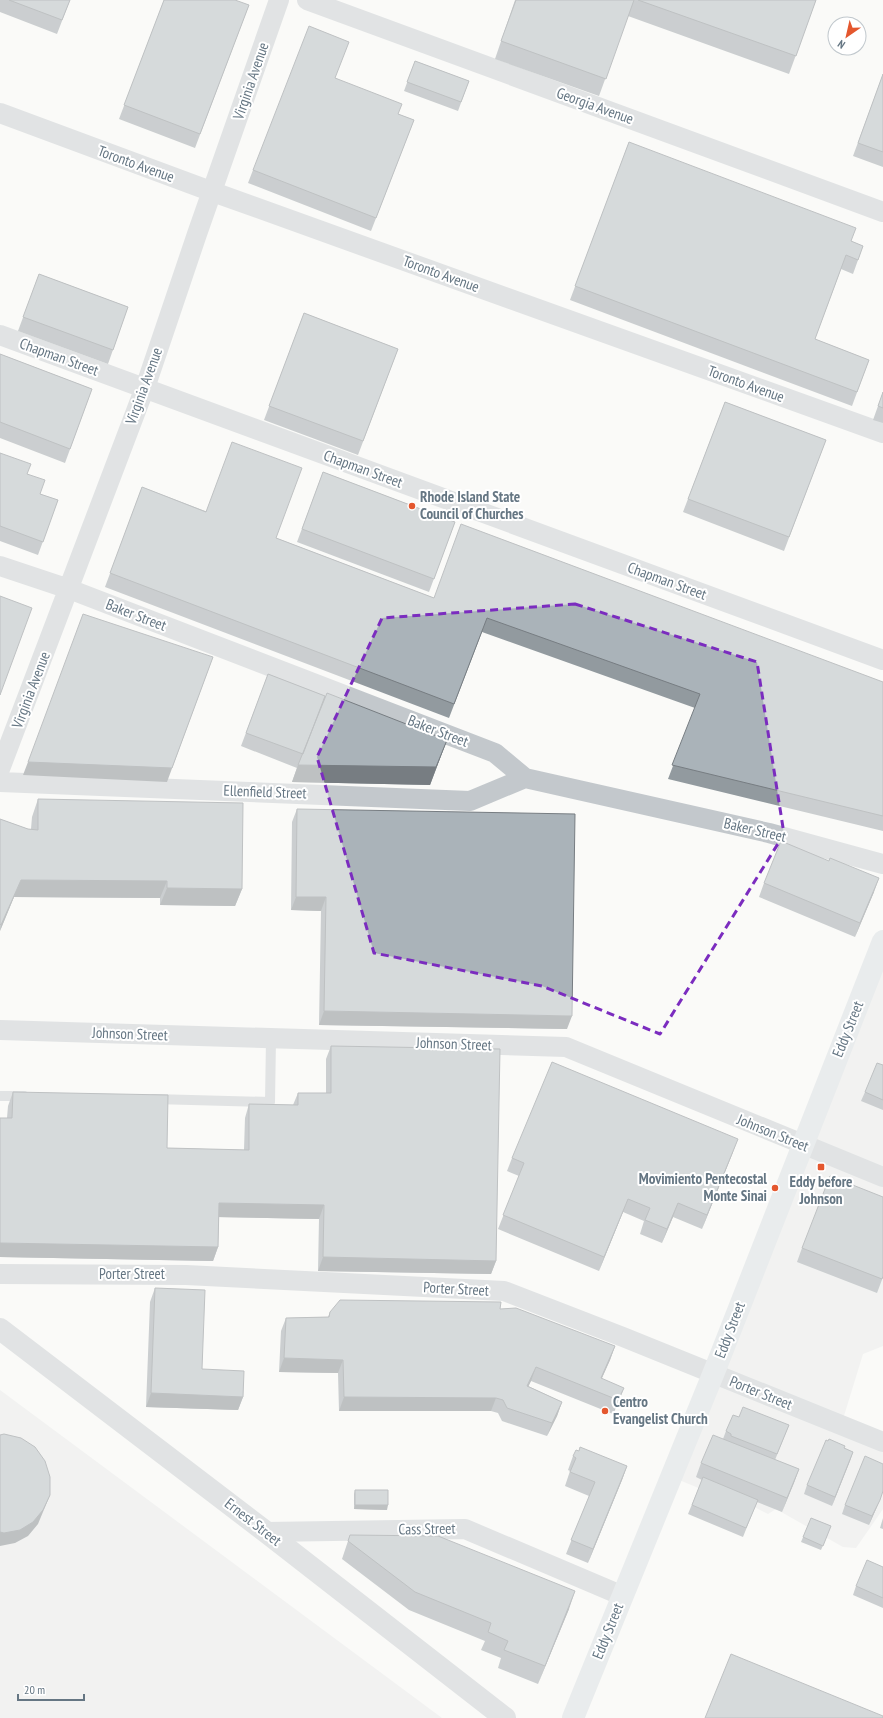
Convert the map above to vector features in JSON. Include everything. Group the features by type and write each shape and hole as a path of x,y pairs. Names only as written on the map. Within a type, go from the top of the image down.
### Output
{"main road":[{"name":"Eddy Street","path":"573,1718 712,1373 883,941"}],"street":[{"name":"Virginia Avenue","path":"0,769 144,388 279,0"},
{"name":"Georgia Avenue","path":"307,0 883,212"},
{"name":"Toronto Avenue","path":"0,113 213,192 883,433"},
{"name":"Chapman Street","path":"0,335 883,660"},
{"name":"Baker Street","path":"0,566 69,589 495,752 525,778 769,833 883,864"},
{"name":"Ellenfield Street","path":"0,782 470,801 525,778"},
{"name":"Johnson Street","path":"0,1030 566,1047 883,1177"},
{"name":"Porter Street","path":"0,1274 186,1274 504,1291 883,1442"},
{"name":"Ernest Street","path":"0,1329 266,1532 505,1718"},
{"name":"Cass Street","path":"266,1532 465,1529 623,1596"}],"lane":[{"path":"143,1099 270,1102 271,1039"},
{"path":"0,1096 32,1096"}],"highlighted area":[{"path":"575,604 757,662 784,834 660,1034 542,986 374,953 317,757 382,618"}],"shaded area":[{"path":"883,938 883,1346 863,1354 843,1419 883,1441 883,1509 856,1548 843,1547 776,1509 768,1514 737,1498 725,1499 672,1477"},
{"path":"0,1390 442,1718 0,1718"}],"building":[{"path":"9,0 70,0 62,20"},
{"path":"164,0 235,0 249,5 200,134 124,105"},
{"path":"516,0 634,0 606,79 501,41"},
{"path":"638,0 816,0 796,56"},
{"path":"309,26 349,42 335,78 402,104 398,114 414,120 376,218 253,170"},
{"path":"415,61 469,81 461,102 407,82"},
{"path":"883,74 883,152 858,143"},
{"path":"629,142 856,228 851,241 863,246 858,260 846,255 815,339 869,360 857,392 575,286"},
{"path":"39,274 128,307 113,350 23,317"},
{"path":"304,313 398,349 363,441 269,406"},
{"path":"0,354 92,389 70,449 0,422"},
{"path":"883,392 883,408 878,406"},
{"path":"725,402 826,440 789,537 688,499"},
{"path":"232,442 302,468 276,538 434,598 461,524 883,682 883,816 672,765 700,694 487,618 454,704 110,573 142,487 206,512"},
{"path":"0,453 31,464 27,474 45,480 40,494 58,500 43,542 0,526"},
{"path":"323,472 455,522 434,579 302,529"},
{"path":"0,596 32,608 0,695"},
{"path":"83,614 213,657 172,768 28,762"},
{"path":"268,674 325,696 303,754 246,733"},
{"path":"327,693 447,740 436,767 298,765"},
{"path":"38,799 243,803 242,889 167,888 167,881 21,880 1,925 0,819 28,829 38,830"},
{"path":"297,809 575,814 572,1016 324,1011 326,897 296,897"},
{"path":"781,841 829,861 830,858 879,878 860,923 764,883"},
{"path":"331,1046 500,1049 496,1261 323,1257 324,1205 219,1203 218,1247 0,1243 0,1118 12,1118 13,1092 168,1095 167,1148 249,1150 249,1104 298,1105 298,1093 331,1093"},
{"path":"552,1062 738,1139 707,1215 678,1203 667,1229 645,1220 650,1208 628,1199 604,1257 503,1215 524,1163 512,1158"},
{"path":"877,1063 883,1065 883,1100 865,1092"},
{"path":"830,1176 883,1197 882,1279 802,1248"},
{"path":"155,1288 205,1290 202,1369 244,1371 243,1397 151,1393"},
{"path":"340,1300 501,1302 500,1309 516,1308 615,1346 601,1378 624,1388 618,1400 536,1367 527,1386 562,1402 552,1423 507,1408 503,1400 496,1398 344,1397 343,1360 284,1358 286,1318 329,1317 330,1312"},
{"path":"743,1407 789,1425 777,1454 731,1436 731,1434 726,1431 733,1415 739,1417"},
{"path":"4,1434 21,1438 35,1447 45,1461 50,1477 50,1495 43,1510 33,1522 20,1530 4,1533 0,1532 0,1435"},
{"path":"713,1435 799,1469 787,1498 701,1463"},
{"path":"829,1439 845,1446 844,1448 853,1452 835,1497 807,1485 826,1440 828,1441"},
{"path":"580,1447 627,1466 593,1549 571,1540 595,1482 570,1472 576,1458 573,1456 576,1450 579,1451"},
{"path":"865,1456 883,1464 883,1491 872,1516 845,1505"},
{"path":"703,1477 758,1500 746,1528 692,1505"},
{"path":"355,1490 388,1490 388,1505 355,1505"},
{"path":"811,1518 831,1526 823,1546 803,1537"},
{"path":"350,1535 438,1536 575,1591 545,1666 504,1650 508,1641 488,1632 491,1623 415,1592 348,1541"},
{"path":"867,1560 883,1567 883,1598 856,1586"},
{"path":"731,1654 883,1716 883,1718 705,1718"}],"place":[{"name":"Rhode Island State Council of Churches","path":"412,506"},
{"name":"Eddy before Johnson","path":"821,1167"},
{"name":"Movimiento Pentecostal Monte Sinai","path":"775,1188"},
{"name":"Centro Evangelist Church","path":"605,1411"}]}
